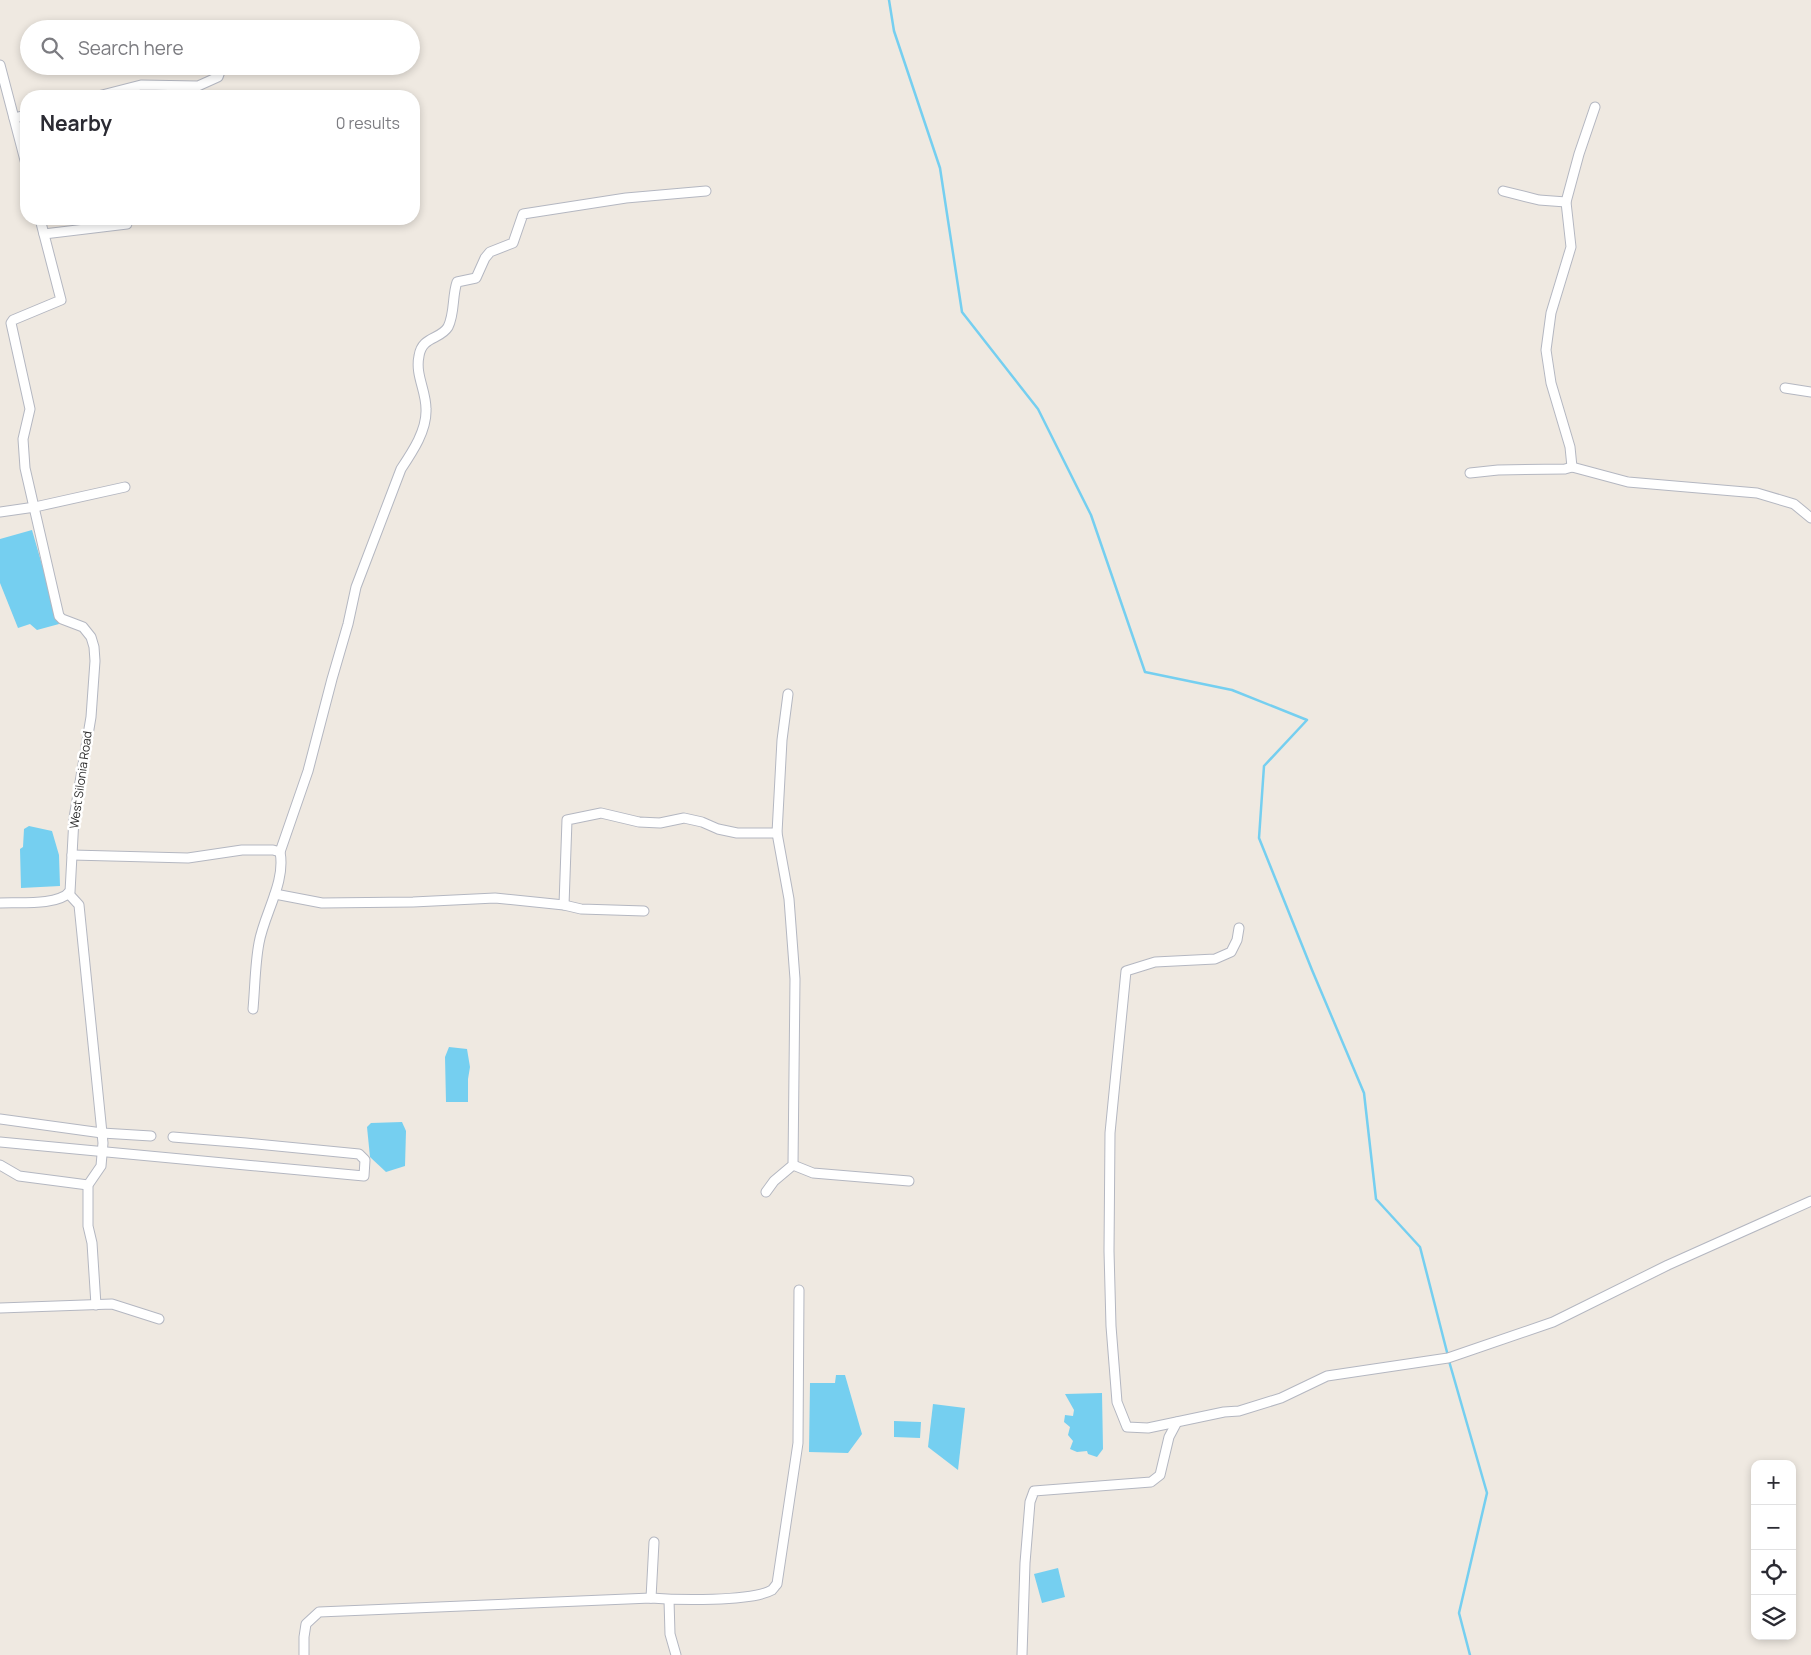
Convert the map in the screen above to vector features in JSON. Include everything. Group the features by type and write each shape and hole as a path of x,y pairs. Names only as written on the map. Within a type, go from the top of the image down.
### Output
{"street":[{"path":"0,65 20,141"},
{"path":"121,90 141,85 198,86 219,75"},
{"path":"1572,466 1570,447 1550,383 1546,350 1551,313 1570,247 1566,202 1579,154 1595,107"},
{"path":"14,118 20,116"},
{"path":"253,1009 259,942 276,894 281,859 280,852 308,771 348,624 356,587 402,469 424,428 426,408 417,371 419,354 424,343 448,327 456,282 476,278 485,258 490,252 513,243 523,214 626,198 706,191"},
{"path":"1503,191 1540,200 1566,202"},
{"path":"35,507 25,468 23,439 30,409 11,324 12,320 60,300 42,225"},
{"path":"44,234 120,225"},
{"path":"1785,388 1811,392"},
{"path":"1470,473 1498,470 1565,469 1572,466 1628,482 1757,493 1794,504 1811,518"},
{"path":"0,512 35,507 125,487"},
{"name":"West Silonia Road","path":"35,507 59,616 83,627 91,637 94,647 95,661 91,717 74,818 68,893"},
{"path":"766,1192 774,1181 792,1165 795,979 789,899 777,833 782,740 788,694"},
{"path":"564,905 567,820 601,813 639,822 660,823 684,818 738,833 777,833"},
{"path":"72,855 188,858 242,850 273,850 280,852"},
{"path":"0,903 41,902 64,897 68,893 79,905 102,1133 101,1166 88,1185 88,1226 92,1243 96,1305"},
{"path":"276,894 322,903 412,902 495,898 564,905 581,909 644,912"},
{"path":"1239,928 1237,940 1231,952 1214,959 1155,962 1126,971 1110,1133 1110,1289 1111,1326 1118,1402 1127,1427 1148,1428 1239,1410 1281,1398 1327,1376 1448,1358 1553,1322 1668,1265 1811,1201"},
{"path":"0,1120 102,1133 151,1136"},
{"path":"0,1142 364,1176 365,1160 359,1154 173,1137"},
{"path":"0,1165 19,1176 88,1185"},
{"path":"792,1165 813,1173 909,1181"},
{"path":"304,1655 306,1624 319,1612 651,1598 669,1600 746,1598 772,1590 777,1584 798,1443 799,1290"},
{"path":"0,1308 112,1304 159,1320"},
{"path":"1022,1655 1025,1563 1030,1502 1034,1492 1151,1482 1160,1475 1169,1437 1177,1422"},
{"path":"651,1598 654,1542"},
{"path":"669,1600 670,1634 676,1655"}],"water":[{"path":"32,530 59,624 37,630 30,624 18,628 0,583 0,539"},
{"path":"29,826 52,831 59,855 60,886 21,888 20,849 23,847 24,829"},
{"path":"449,1047 467,1049 470,1067 468,1102 446,1102 445,1057"},
{"path":"402,1122 406,1131 405,1166 386,1172 370,1157 367,1127 371,1123"},
{"path":"836,1375 845,1375 862,1434 848,1453 809,1452 810,1383 835,1383"},
{"path":"1102,1393 1103,1449 1097,1457 1088,1454 1087,1451 1077,1452 1070,1449 1073,1441 1068,1435 1070,1427 1064,1422 1065,1415 1073,1416 1074,1410 1065,1394"},
{"path":"933,1404 965,1408 958,1470 928,1447"},
{"path":"894,1421 921,1422 920,1438 894,1437"},
{"path":"1058,1568 1065,1597 1042,1603 1034,1574"}],"waterway":[{"path":"889,0 894,31 940,168 962,312 1038,409 1091,515 1145,672 1232,690 1307,720 1264,766 1259,838 1364,1093 1376,1199 1420,1247 1448,1356"},
{"path":"1449,1361 1487,1493 1459,1613 1470,1655"}]}
